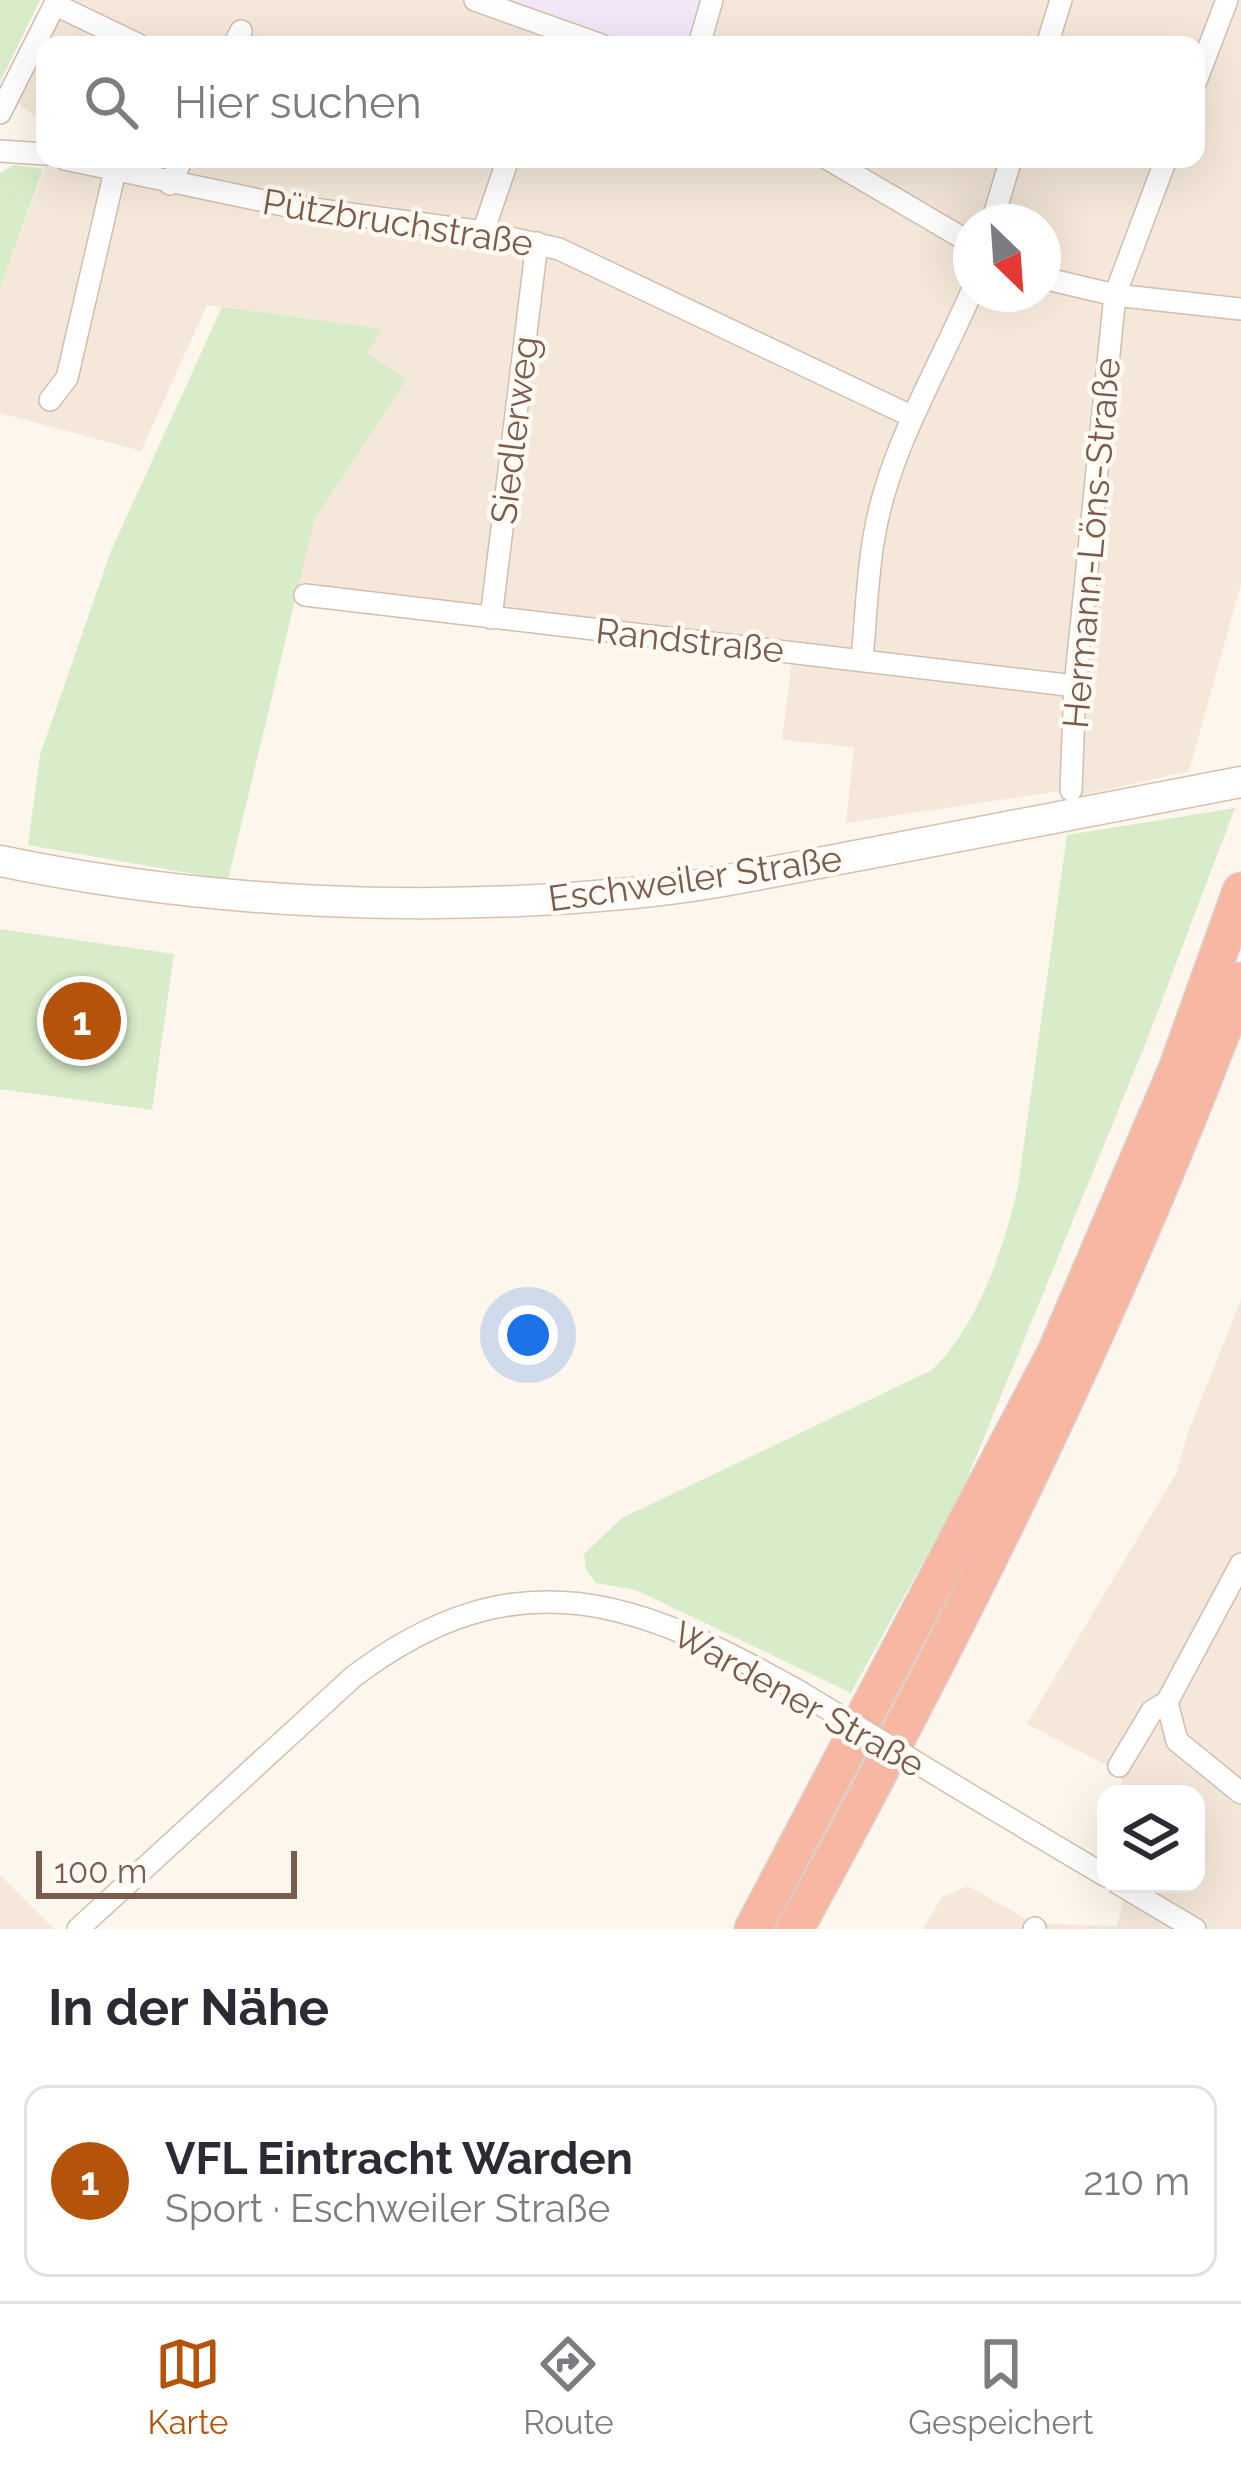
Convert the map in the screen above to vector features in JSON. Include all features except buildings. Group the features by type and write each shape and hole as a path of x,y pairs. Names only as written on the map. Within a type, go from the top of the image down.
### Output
{"highway":[{"path":"753,1929 1056,1352 1177,1069 1241,891"},
{"path":"795,1929 869,1793 1087,1357 1241,981"}],"street":[{"path":"475,0 551,36"},
{"path":"702,36 712,0"},
{"path":"1050,36 1061,0"},
{"path":"1205,57 1227,0"},
{"path":"39,36 56,2 122,36"},
{"path":"0,112 36,41"},
{"path":"0,151 36,153"},
{"name":"Pützbruchstraße","path":"103,168 283,205 483,232 559,249 914,417"},
{"path":"170,184 178,168"},
{"path":"483,232 505,168"},
{"path":"844,168 953,232"},
{"path":"997,204 1008,168"},
{"name":"Hermann-Löns-Straße","path":"1071,790 1075,686 1114,295 1163,168"},
{"path":"50,400 67,378 116,171"},
{"name":"Siedlerweg","path":"491,617 537,243"},
{"path":"1061,282 1114,295 1241,309"},
{"path":"862,659 874,536 914,417 962,312"},
{"name":"Randstraße","path":"305,595 1075,686"},
{"name":"Eschweiler Straße","path":"0,861 177,889 277,898 400,903 558,899 750,876 1241,782"},
{"path":"1119,1766 1152,1711 1167,1702 1231,1604 1241,1564"},
{"name":"Wardener Straße","path":"78,1929 353,1677 440,1623 499,1607 596,1604 686,1632 800,1692 1097,1871"},
{"path":"1167,1702 1177,1741 1241,1793"},
{"path":"1134,1893 1195,1929"}],"shaded area":[{"path":"54,0 1241,0 1241,584 1189,771 1079,796 1059,791 846,823 854,747 782,740 794,647 295,588 314,521 407,379 367,353 382,329 207,305 141,451 0,413 0,289 45,168 1205,168 1205,36 40,36"},
{"path":"512,0 701,0 691,36 614,36"},
{"path":"36,47 36,116 15,101"},
{"path":"1241,1300 1241,1929 923,1929 942,1897 968,1886 1033,1923 1117,1926 1125,1893 1205,1893 1205,1785 1123,1785 1118,1771 1027,1724 1177,1472"},
{"path":"0,1875 54,1929 0,1929"}],"green space":[{"path":"0,0 40,0 0,82"},
{"path":"14,165 43,169 0,289 0,173"},
{"path":"222,307 383,329 367,353 407,379 314,521 228,880 28,845 40,755 111,551"},
{"path":"1235,808 1145,1045 962,1491 851,1693 636,1590 596,1583 586,1570 584,1554 622,1518 932,1370 949,1352 987,1285 1018,1187 1067,835"},
{"path":"0,929 174,954 152,1110 0,1089"}],"place":[{"name":"VFL Eintracht Warden","path":"82,1021"}]}
